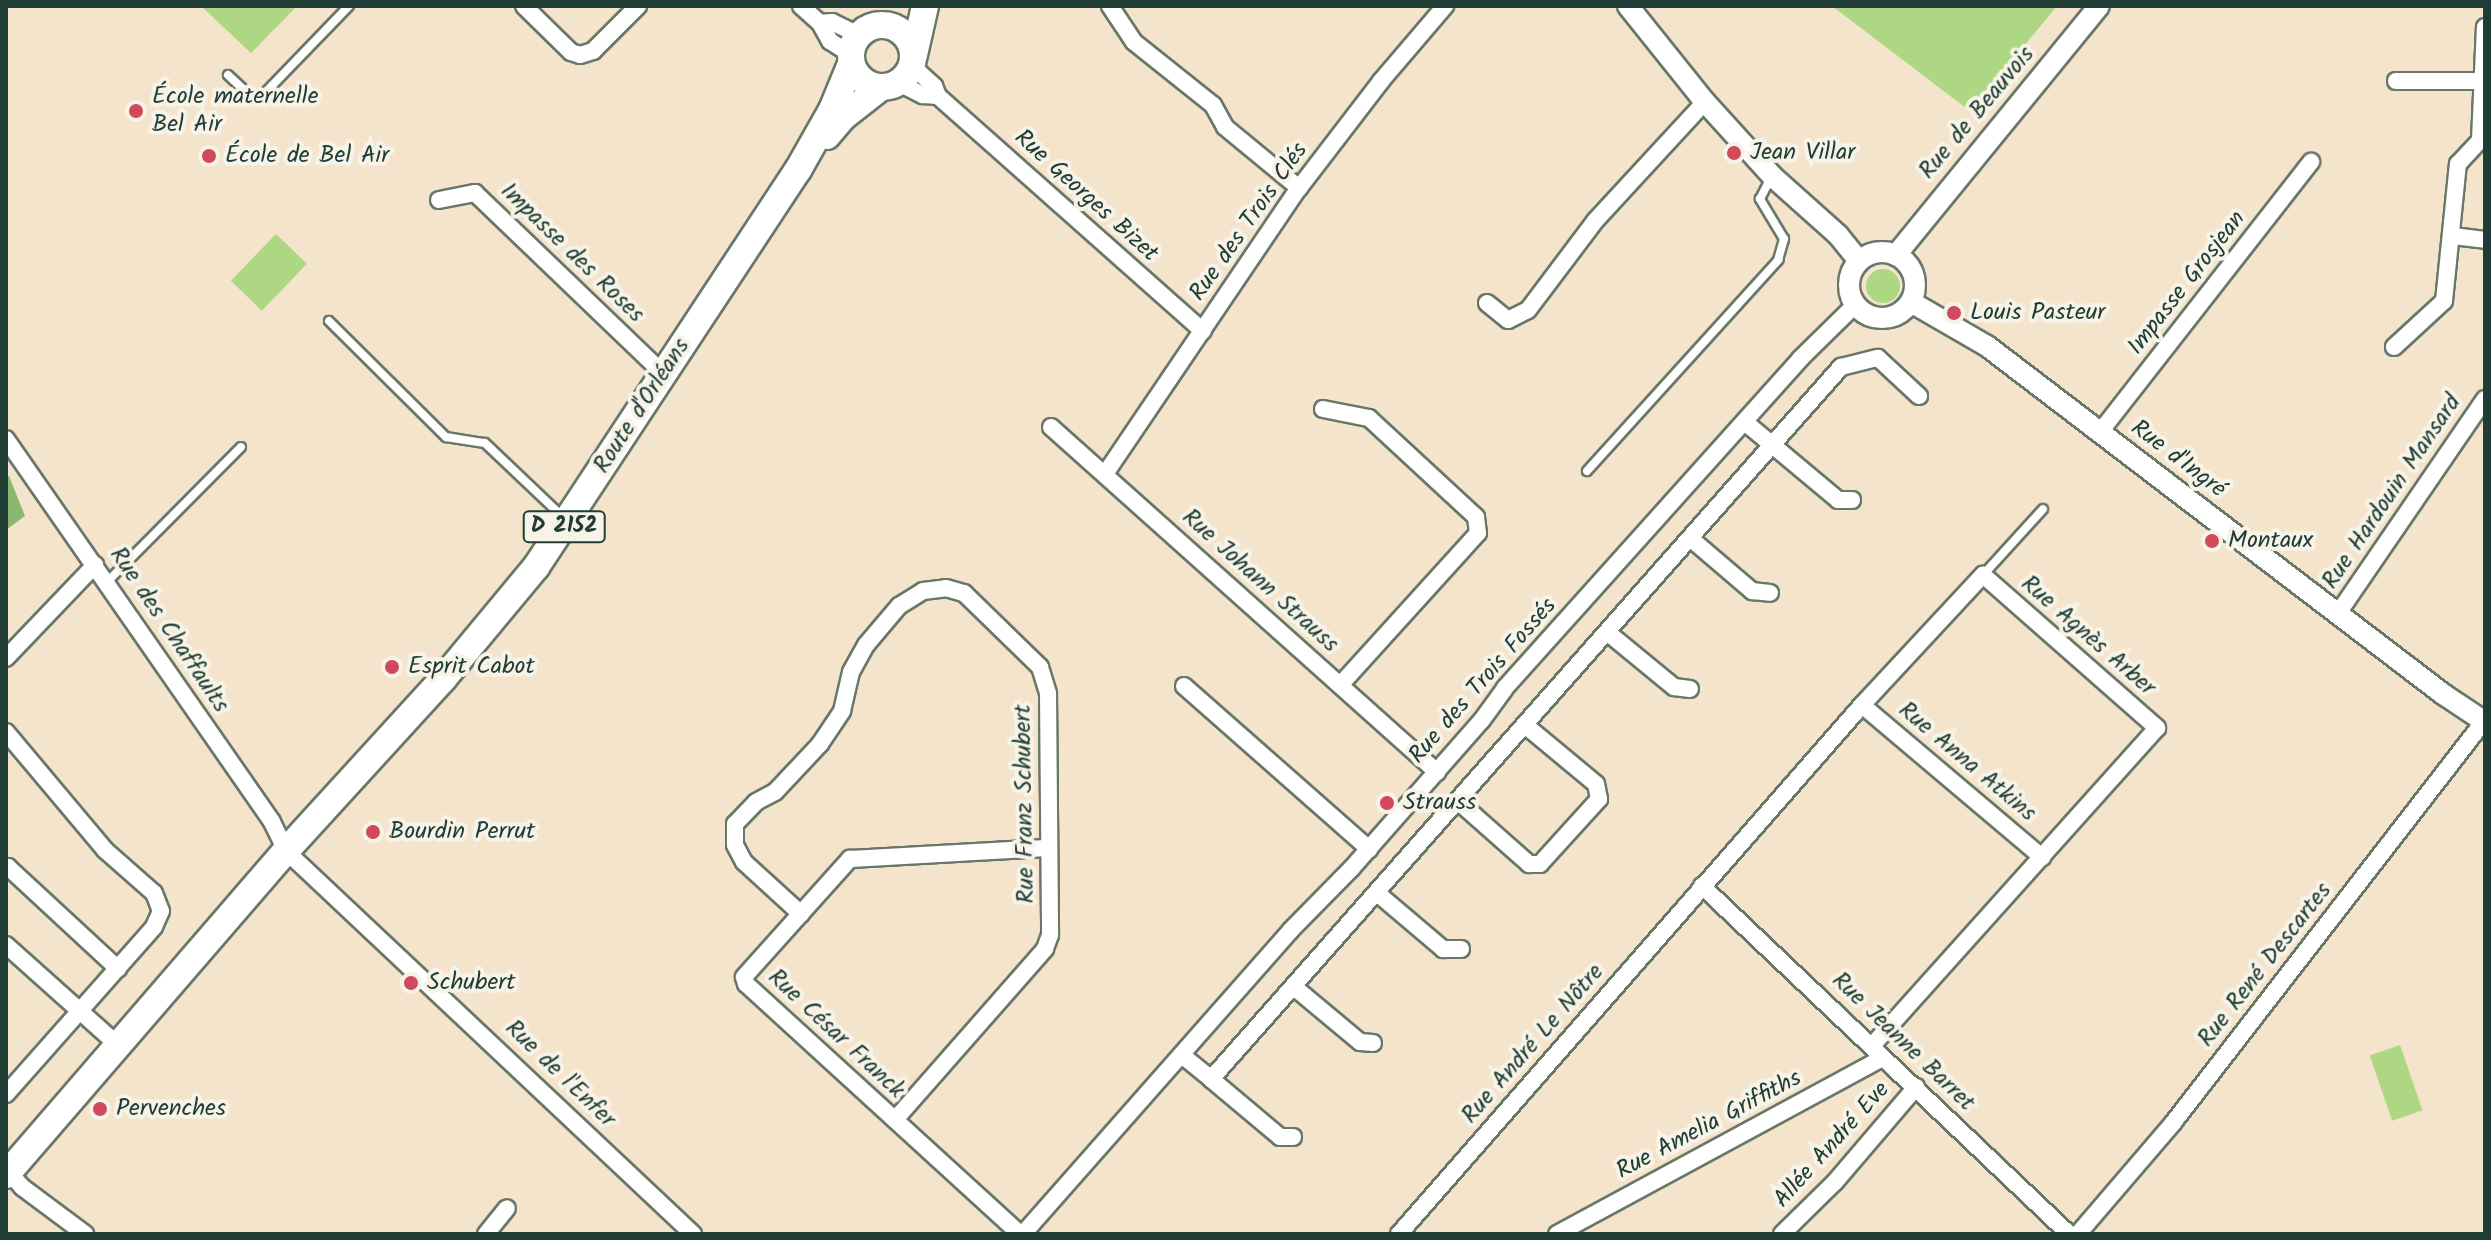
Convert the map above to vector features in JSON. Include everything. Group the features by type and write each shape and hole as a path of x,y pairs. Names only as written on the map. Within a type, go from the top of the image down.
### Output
{"main road":[{"path":"857,46 895,6"},
{"path":"901,73 925,6"},
{"path":"857,46 876,25 897,28 906,35 901,73"},
{"path":"857,46 862,80 901,73"},
{"name":"Route d'Orléans","path":"286,851 482,634 567,521 798,170 832,110 857,46"},
{"name":"Route d'Orléans","path":"798,170 843,117 901,73"},
{"name":"D 2152","path":"7,1172 286,851"}],"street":[{"path":"524,6 571,52 580,55 593,51 638,6"},
{"path":"801,6 820,23 830,41 857,46"},
{"path":"1110,6 1134,42 1213,105 1225,127 1299,188"},
{"name":"Rue des Trois Clés","path":"1105,474 1299,188 1381,81 1445,6"},
{"path":"1628,6 1705,102 1772,176 1838,235 1859,261"},
{"name":"Rue de Beauvois","path":"1896,255 2099,6"},
{"path":"2394,347 2444,301 2458,164 2480,140 2485,27"},
{"name":"Rue Georges Bizet","path":"901,73 934,86 938,96 1203,331"},
{"path":"2396,81 2483,81"},
{"path":"1487,303 1508,320 1528,310 1595,221 1705,102"},
{"name":"Impasse Grosjean","path":"2100,432 2311,162"},
{"name":"Impasse des Roses","path":"439,200 475,193 663,373"},
{"path":"2453,236 2485,240"},
{"path":"1877,252 1896,255 1912,270 1915,292 1911,302 1894,316 1884,319 1863,313 1855,305 1848,287 1859,261 1877,252"},
{"name":"Rue d'Ingré","path":"1911,302 1987,346 2484,721"},
{"name":"Rue des Trois Fossés","path":"1022,1234 1183,1056 1291,930 1369,849 1505,688 1746,423 1800,359 1855,305"},
{"path":"1211,1079 1841,367 1878,358 1919,396"},
{"name":"Rue Hardouin Mansard","path":"2339,612 2485,399"},
{"path":"1323,409 1369,418 1476,517 1478,533 1340,685"},
{"path":"1746,423 1838,500 1852,500"},
{"name":"Rue Johann Strauss","path":"1051,427 1437,772"},
{"name":"Rue des Chaffaults","path":"6,439 272,822 286,851"},
{"path":"1690,538 1752,591 1770,593"},
{"path":"6,658 95,565"},
{"name":"Rue Agnès Arber","path":"1702,886 1862,705 1983,575 2157,728 2042,857 1878,1052"},
{"name":"Rue Franz Schubert","path":"801,914 744,862 735,845 735,824 756,802 775,792 820,744 842,711 851,672 866,645 899,606 923,591 946,588 964,593 1040,667 1048,694 1050,935 1045,949 895,1120"},
{"path":"1607,632 1674,687 1690,689"},
{"path":"1184,686 1369,849"},
{"name":"Rue Anna Atkins","path":"1862,705 2042,857"},
{"name":"Rue René Descartes","path":"2078,1234 2173,1123 2484,721"},
{"path":"1459,802 1529,864 1540,864 1599,799 1596,784 1525,725"},
{"path":"6,732 105,850 154,893 161,911 154,927 6,1094"},
{"name":"Rue César Franck","path":"1022,1234 746,984 744,977 850,859 1047,848"},
{"name":"Rue de l'Enfer","path":"286,851 693,1234"},
{"path":"6,869 8,867 118,969"},
{"name":"Rue Jeanne Barret","path":"1702,886 2069,1234"},
{"name":"Rue André Le Nôtre","path":"1399,1234 1702,886"},
{"path":"1377,893 1443,949 1461,949"},
{"path":"6,945 118,1045"},
{"path":"1294,987 1360,1042 1373,1043"},
{"name":"Rue Amelia Griffiths","path":"1557,1234 1878,1052"},
{"path":"1183,1056 1280,1137 1293,1137"},
{"name":"Allée André Eve","path":"1782,1234 1835,1182 1916,1087"},
{"path":"7,1172 30,1194 85,1234"},
{"path":"486,1234 507,1208"}],"lane":[{"path":"228,75 252,97 261,97 349,6"},
{"path":"1587,471 1778,260 1784,239 1760,199 1772,176"},
{"path":"329,321 446,437 485,443 567,521"},
{"path":"107,582 241,447"},
{"path":"1983,575 2043,509"}],"green space":[{"path":"201,6 297,6 251,53"},
{"path":"1832,6 2057,6 1970,111"},
{"path":"276,234 307,264 262,311 231,281"},
{"path":"1883,269 1895,274 1900,286 1895,298 1883,303 1871,298 1866,286 1871,274"},
{"path":"9,476 25,516 6,530 6,477"},
{"path":"2400,1045 2422,1110 2392,1121 2370,1055"}],"place":[{"name":"École maternelle Bel Air","path":"136,111"},
{"name":"Jean Villar","path":"1734,153"},
{"name":"École de Bel Air","path":"209,156"},
{"name":"Louis Pasteur","path":"1954,313"},
{"name":"Montaux","path":"2212,541"},
{"name":"Esprit Cabot","path":"392,667"},
{"name":"Strauss","path":"1387,803"},
{"name":"Bourdin Perrut","path":"373,832"},
{"name":"Schubert","path":"411,983"},
{"name":"Pervenches","path":"100,1109"}]}
